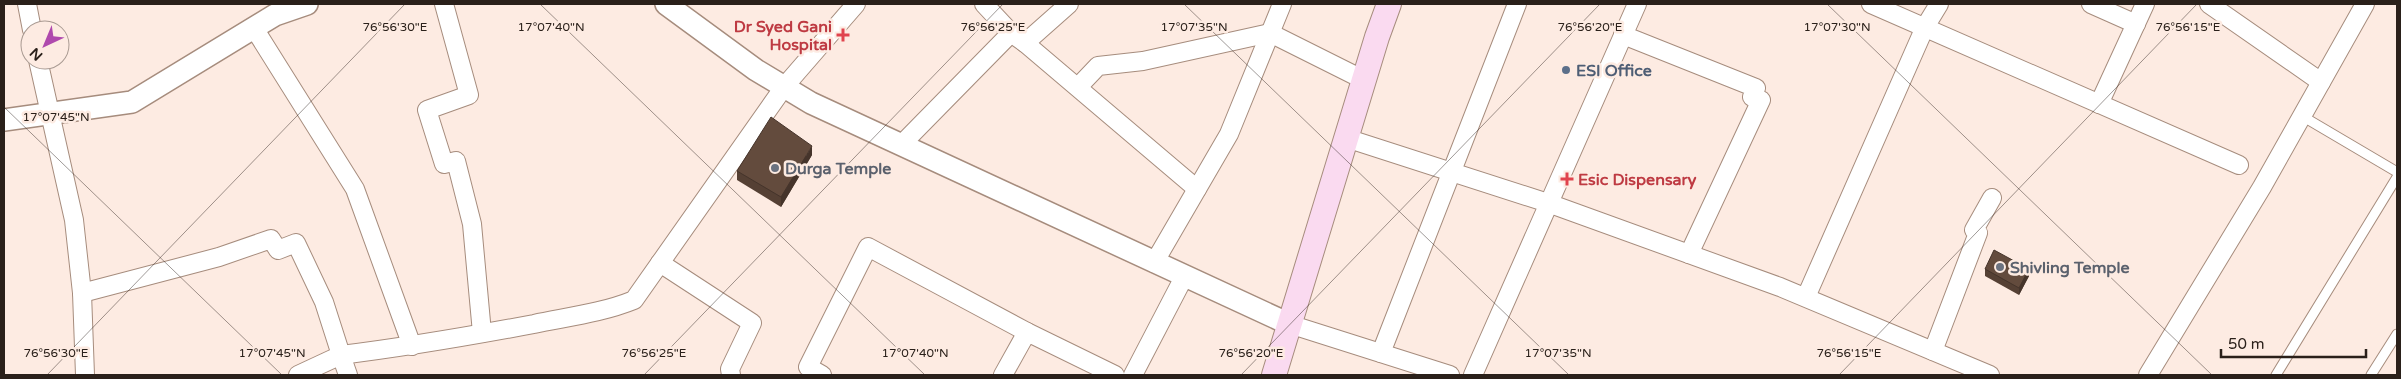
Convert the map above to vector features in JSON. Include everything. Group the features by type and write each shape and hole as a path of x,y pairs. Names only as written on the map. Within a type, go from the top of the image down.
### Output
{"main road":[{"path":"1274,375 1364,80 1390,4"}],"street":[{"path":"4,120 132,102 275,15 307,4"},
{"path":"444,4 469,95 427,110 444,164 456,161 472,224 482,333"},
{"path":"666,4 756,70 784,87 901,145 1289,324 1450,375"},
{"path":"298,375 341,355 412,346 482,333 613,308 634,300 784,87 856,4"},
{"path":"984,4 1011,33 1026,43 1197,189"},
{"path":"1026,43 1069,4"},
{"path":"1154,263 1229,134 1282,4"},
{"path":"1381,353 1517,4"},
{"path":"1473,375 1637,4"},
{"path":"1871,4 2239,164"},
{"path":"1806,297 1924,27 1940,4"},
{"path":"2091,4 2136,24"},
{"path":"2099,104 2145,4"},
{"path":"2209,4 2320,82"},
{"path":"2148,375 2262,187 2365,4"},
{"path":"28,5 30,20"},
{"path":"254,28 355,189 412,346"},
{"path":"901,145 1011,33"},
{"path":"1078,87 1098,66 1142,62 1270,33 1364,80"},
{"path":"1624,35 1756,88 1752,97 1761,100 1690,254"},
{"path":"40,70 48,113 74,220 82,293 84,375"},
{"path":"1346,138 1548,203 1690,254 1806,297 1990,375"},
{"path":"1932,351 1978,233 1974,230 1992,198"},
{"path":"82,293 218,257 271,239 278,250 296,243 324,302 348,375"},
{"path":"822,375 808,367 868,247 1027,332 1115,375"},
{"path":"660,263 752,323 730,369 730,375"},
{"path":"1133,375 1184,277"},
{"path":"1003,375 1027,332"}],"lane":[{"path":"2302,116 2397,172"},
{"path":"2276,375 2397,177"},
{"path":"2371,375 2397,334"}],"building":[{"name":"Durga Temple","path":"771,117 812,146 781,197 737,171"},
{"name":"Shivling Temple","path":"1994,250 2029,269 2019,288 1985,269"}],"place":[{"name":"Dr Syed Gani Hospital","path":"843,35"},
{"name":"ESI Office","path":"1566,70"},
{"name":"Durga Temple","path":"775,168"},
{"name":"Esic Dispensary","path":"1567,179"},
{"name":"Shivling Temple","path":"2000,267"}]}
